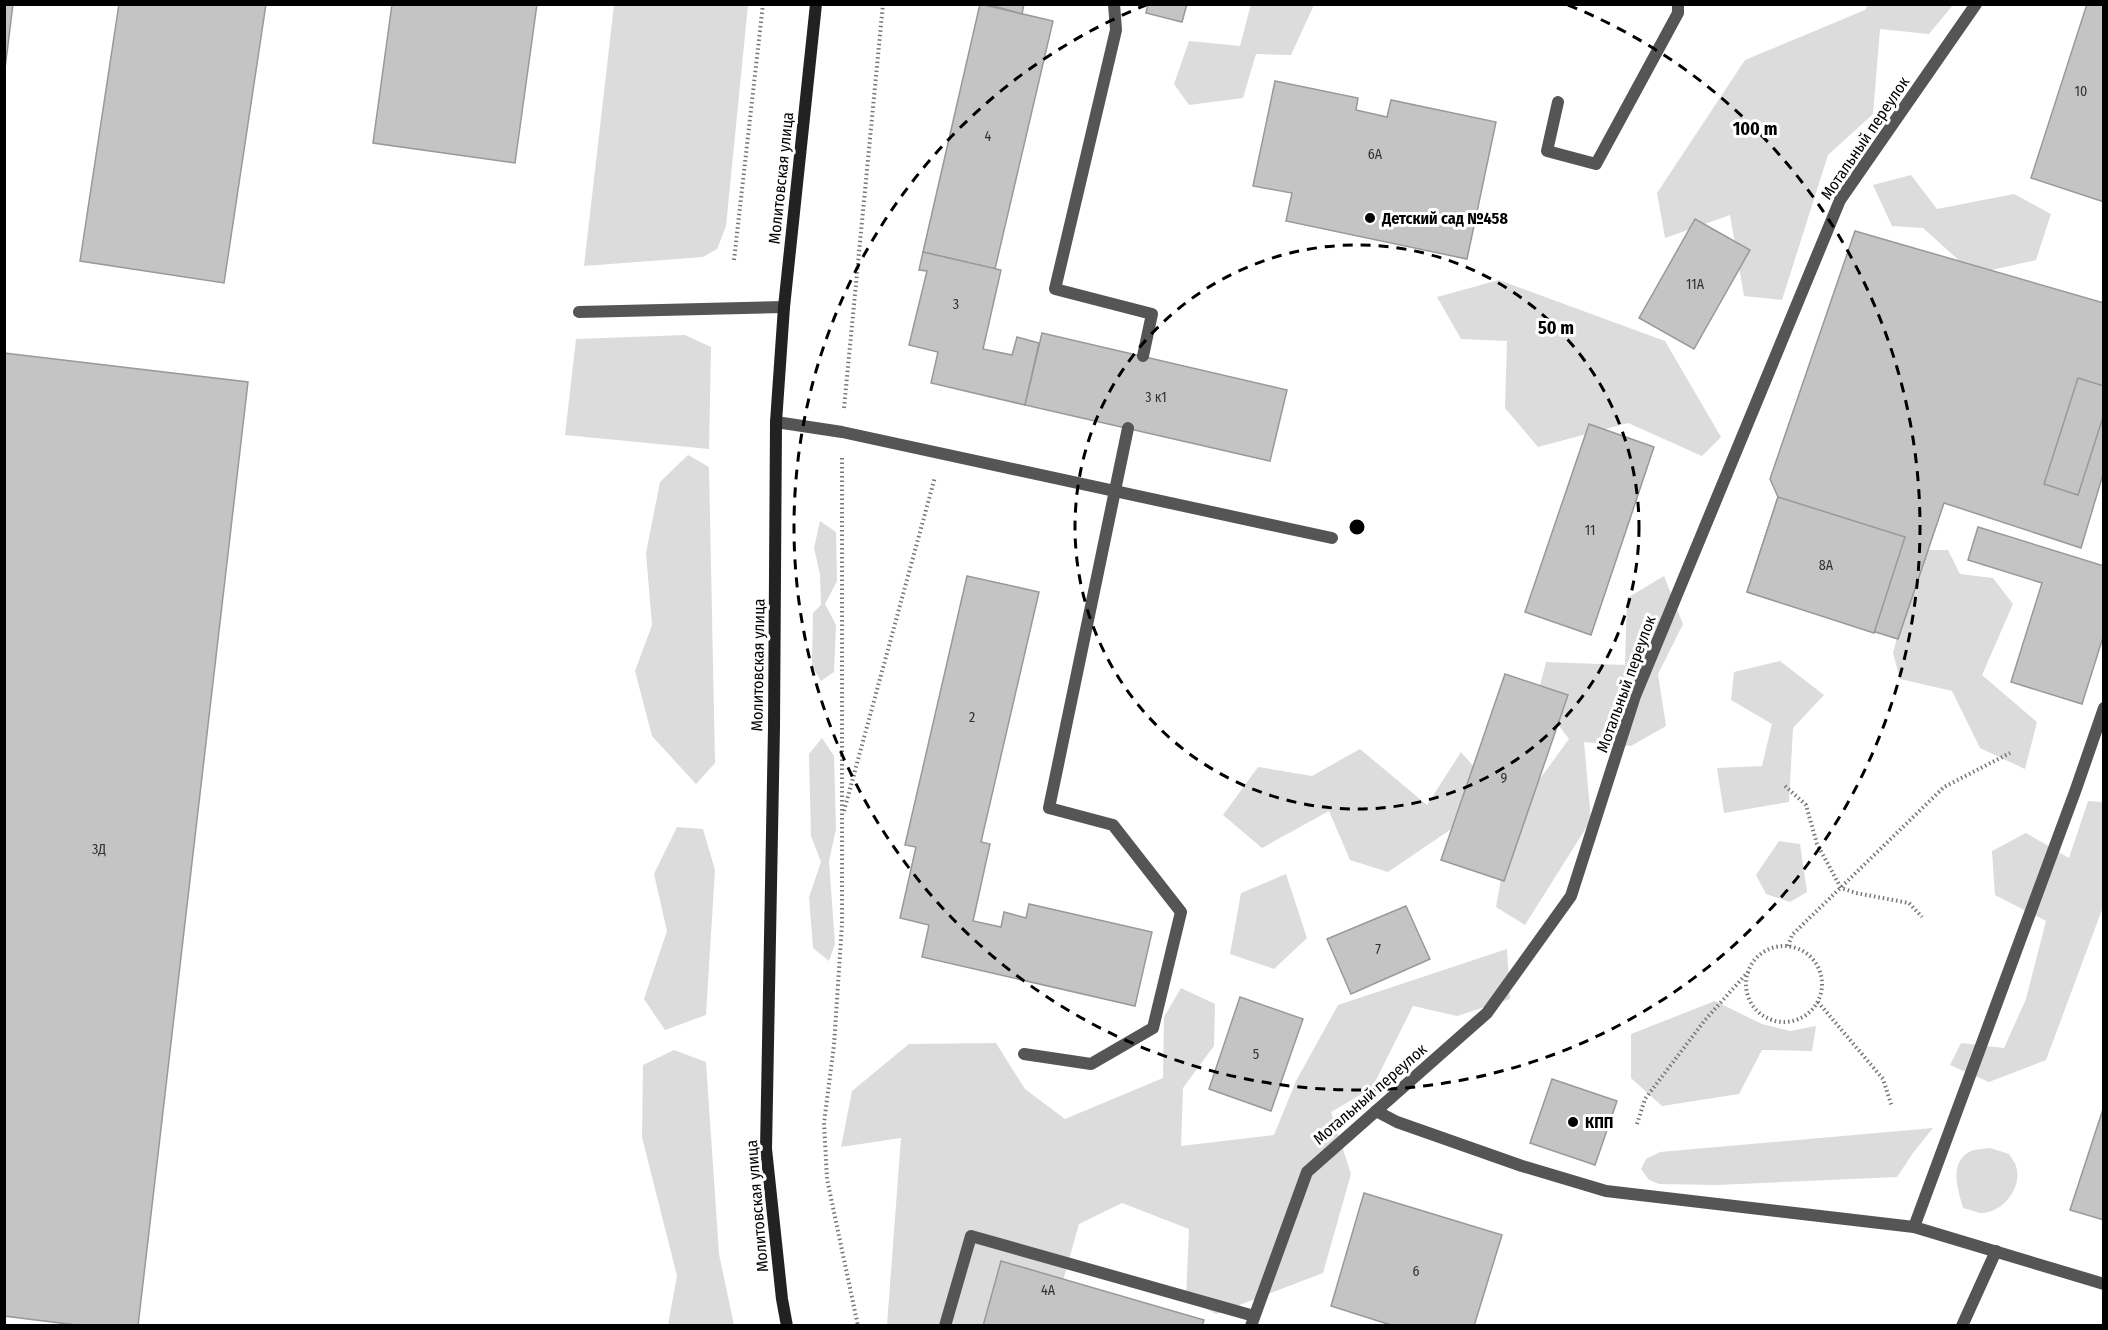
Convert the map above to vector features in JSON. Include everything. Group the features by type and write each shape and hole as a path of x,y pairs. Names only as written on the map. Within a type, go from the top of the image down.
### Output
{"street":[{"name":"Молитовская улица","path":"787,1326 766,1149 774,727 776,422 784,307 816,4"},
{"path":"1114,4 1116,30 1055,289 1152,314 1143,356"},
{"path":"1558,102 1547,151 1596,164 1678,13 1678,4"},
{"name":"Мотальный переулок","path":"1252,1321 1307,1172 1487,1014 1571,897 1635,696 1840,201 1976,4"},
{"path":"579,312 784,307"},
{"path":"776,422 842,432 1332,538"},
{"path":"1024,1054 1091,1064 1153,1028 1181,912 1113,825 1049,808 1128,428"},
{"path":"1914,1227 2076,789 2103,708"},
{"path":"1376,1111 1397,1122 1522,1166 1606,1191 1914,1227 2103,1284"},
{"path":"945,1326 970,1236 1252,1321"},
{"path":"1962,1326 1996,1251"}],"path":[{"path":"734,260 763,4"},
{"path":"858,1326 826,1179 824,1123 834,1045 842,924 842,432 883,4"},
{"path":"842,816 942,453"},
{"path":"1788,946 1792,935 1944,787 2010,753"},
{"path":"1785,786 1806,805 1817,844 1841,888 1909,903 1922,917"},
{"path":"1637,1124 1645,1099 1706,1020 1748,971 1754,960 1764,951 1775,946 1788,946 1805,952 1818,966 1822,978 1822,990 1818,1002 1810,1012 1799,1019 1787,1022 1774,1021 1763,1016 1753,1007 1746,983 1748,971"},
{"path":"1818,1002 1883,1079 1892,1107"}],"shaded area":[{"path":"1251,4 1314,5 1291,55 1256,54 1243,98 1189,105 1174,84 1189,41 1240,46"},
{"path":"614,5 748,5 726,226 717,249 703,257 584,266"},
{"path":"1868,5 1953,5 1929,34 1880,29 1873,114 1828,155 1782,300 1744,296 1730,215 1665,238 1657,193 1745,60 1865,10"},
{"path":"1911,175 1937,209 2014,194 2051,214 2036,260 1974,274 1923,228 1892,226 1873,185"},
{"path":"1499,280 1665,341 1721,437 1702,456 1628,423 1538,447 1505,408 1507,341 1461,339 1437,297"},
{"path":"685,335 711,347 709,449 565,435 576,339"},
{"path":"688,455 709,467 715,763 696,784 652,736 635,671 652,625 646,553 660,482"},
{"path":"820,521 836,532 837,581 825,604 836,625 834,672 821,681 812,666 813,613 821,605 820,574 814,548"},
{"path":"1920,550 1948,550 1960,574 1993,578 2013,604 1982,675 2037,722 2025,769 1980,748 1952,691 1900,679 1893,653"},
{"path":"1664,576 1683,624 1658,674 1666,726 1631,746 1584,742 1591,820 1525,925 1496,907 1512,817 1569,739 1537,697 1546,662 1625,665 1627,598"},
{"path":"1780,661 1824,695 1793,728 1789,802 1724,813 1717,768 1762,766 1772,724 1731,700 1734,672"},
{"path":"822,738 834,756 836,829 829,861 835,944 829,961 813,948 809,897 821,862 811,836 809,754"},
{"path":"1360,749 1427,805 1461,752 1482,776 1469,817 1388,872 1350,860 1329,811 1262,848 1223,815 1258,767 1312,776"},
{"path":"2088,801 2103,802 2103,907 2046,1060 1989,1082 1950,1065 1961,1043 2004,1048 2026,999 2046,921 1995,895 1992,851 2026,833 2069,858"},
{"path":"677,827 703,829 715,870 706,1015 665,1030 644,999 667,931 654,874"},
{"path":"1779,841 1800,844 1807,892 1790,902 1766,894 1756,875"},
{"path":"1286,874 1307,938 1274,969 1230,954 1241,893"},
{"path":"1507,949 1510,999 1457,1016 1413,1006 1372,1088 1331,1112 1351,1174 1323,1273 1216,1314 1186,1298 1189,1229 1122,1203 1079,1224 1053,1316 1057,1325 887,1325 901,1138 841,1147 852,1091 909,1044 996,1043 1025,1089 1065,1119 1163,1078 1164,1017 1181,988 1215,1004 1214,1046 1183,1088 1181,1146 1274,1135 1296,1081 1338,1005"},
{"path":"1715,1001 1762,1024 1790,1031 1816,1026 1812,1051 1762,1050 1739,1094 1662,1106 1631,1078 1631,1034"},
{"path":"674,1050 706,1062 719,1254 734,1325 668,1325 677,1276 642,1137 643,1065"},
{"path":"1933,1128 1897,1177 1717,1185 1659,1184 1649,1180 1641,1169 1646,1159 1660,1152"},
{"path":"1990,1148 2009,1154 2015,1163 2017,1182 2014,1190 2004,1204 1989,1212 1981,1213 1963,1208 1957,1176 1959,1162 1971,1151"}],"building":[{"path":"4,4 13,4 4,77"},
{"path":"119,4 266,4 224,283 80,261"},
{"path":"392,4 537,4 515,163 373,143"},
{"path":"980,4 1053,21 995,269 923,252"},
{"path":"986,4 1024,4 1022,14"},
{"path":"1148,4 1187,4 1182,22 1146,13"},
{"path":"2087,4 2104,4 2104,202 2031,178"},
{"path":"1275,81 1358,98 1356,110 1387,117 1391,100 1496,122 1467,259 1286,221 1292,193 1253,186"},
{"path":"1695,219 1750,250 1694,349 1639,318"},
{"path":"1855,231 2104,303 2104,471 2081,548 1944,503 1898,639 1747,592 1778,497 1770,479"},
{"path":"923,252 1001,270 983,349 1012,355 1017,337 1039,343 1025,405 931,383 938,352 909,345 927,271 919,270"},
{"path":"1042,333 1287,390 1270,461 1025,405"},
{"path":"4,353 248,382 138,1326 84,1326 4,1316"},
{"path":"2078,378 2104,386 2104,414 2078,495 2044,484"},
{"path":"1589,424 1654,447 1591,635 1525,612"},
{"path":"1778,497 1905,537 1874,633 1747,592"},
{"path":"1978,527 2104,566 2104,634 2082,704 2011,682 2042,583 1968,560"},
{"path":"967,576 1039,592 981,842 990,844 973,921 1001,927 1004,912 1026,918 1029,904 1152,932 1135,1006 922,957 929,925 900,918 916,847 905,845"},
{"path":"1505,674 1568,695 1504,881 1441,860"},
{"path":"1406,906 1430,959 1351,994 1327,939"},
{"path":"1240,997 1303,1019 1271,1111 1209,1089"},
{"name":"КПП","path":"1552,1079 1617,1101 1595,1165 1530,1143"},
{"path":"2104,1106 2104,1220 2070,1210"},
{"path":"1364,1193 1502,1235 1474,1326 1394,1326 1331,1306"},
{"path":"1001,1261 1204,1320 1202,1326 983,1326"}],"place":[{"name":"Детский сад №458","path":"1370,218"},
{"name":"КПП","path":"1573,1122"}]}
